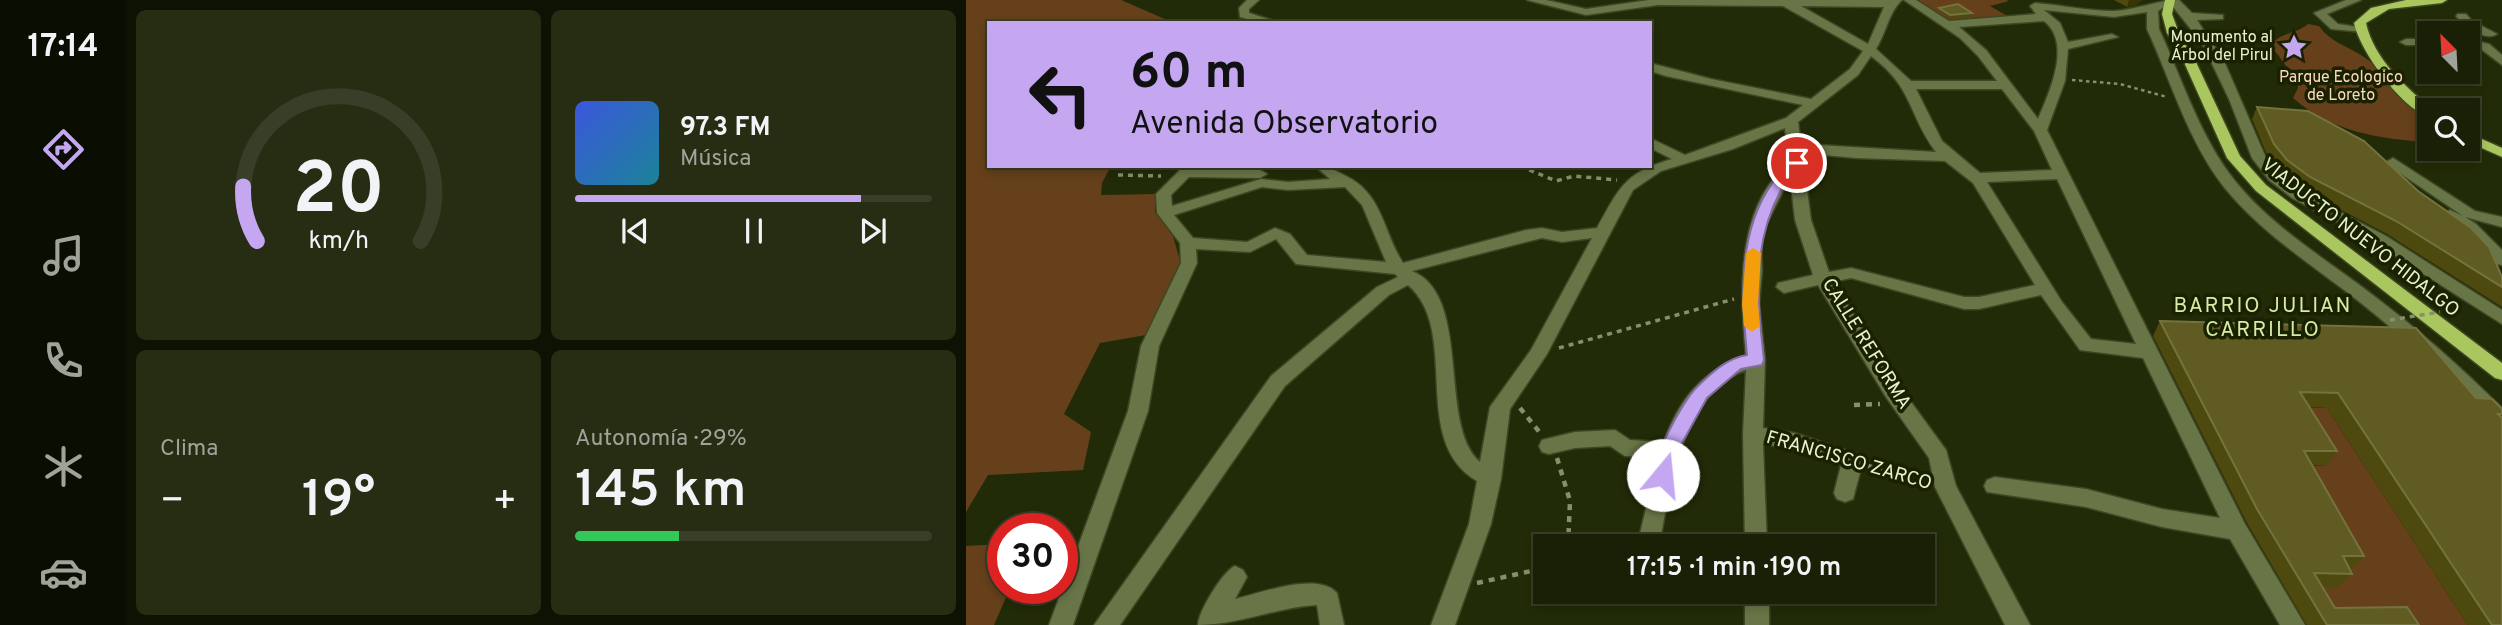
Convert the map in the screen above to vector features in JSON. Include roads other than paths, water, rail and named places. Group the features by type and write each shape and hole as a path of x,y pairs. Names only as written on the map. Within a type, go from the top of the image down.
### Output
{"main road":[{"path":"2417,101 2383,67 2360,30 2360,23 2365,15 2379,9 2442,0"},
{"name":"VIADUCTO NUEVO HIDALGO","path":"2166,2 2168,22 2189,60 2234,158 2246,173 2502,373"},
{"path":"2480,143 2502,153"}],"street":[{"path":"1247,19 1244,8 1254,0"},
{"path":"1532,0 1586,12"},
{"path":"1909,0 1982,53 2039,130 2144,327 2149,352 2237,531 2293,625"},
{"path":"2357,0 2319,13 2335,26 2360,30"},
{"path":"1443,625 1480,524 1501,406 1538,354 1627,187 1656,168 1728,146 1791,121 1854,72 1879,36 1894,2 1640,2 1586,12 1570,21"},
{"path":"1784,2 1885,60 1908,85 1940,150 1977,178 2045,289 2085,345 2149,352"},
{"path":"2166,2 2150,17 2153,29 2212,157 2246,204 2277,231 2413,334 2502,419"},
{"path":"2039,130 2060,79 2061,47 2059,31 2035,6 2114,14 2166,2 2190,16 2211,47 2251,133 2257,156 2278,180 2314,205 2417,262 2502,318"},
{"path":"2190,16 2219,17"},
{"path":"2462,16 2499,55"},
{"path":"1947,25 2046,17"},
{"path":"2061,47 2112,37"},
{"path":"2406,42 2417,40"},
{"path":"1652,68 1708,85 1763,92 1814,104"},
{"path":"1908,85 2004,85"},
{"name":"CALLE REFORMA","path":"1791,121 1803,220 1823,279 1901,403 1939,456 1946,487 2018,625"},
{"path":"1652,143 1683,159"},
{"path":"1756,534 1753,434 1756,360 1751,295 1755,231 1780,178 1796,156 1856,154 1949,157"},
{"path":"2393,162 2470,214 2498,220"},
{"path":"1323,168 1357,189 1376,215 1393,260 1422,285 1433,305 1440,327 1455,443 1467,464 1490,479"},
{"path":"1164,204 1186,172 1263,174 1288,186 1347,183"},
{"path":"1164,204 1263,174"},
{"path":"1977,178 2061,174"},
{"path":"2433,191 2423,195 2424,198 2470,227 2502,260"},
{"path":"2475,200 2498,220"},
{"path":"1061,625 1139,411 1150,346 1189,263 1188,243 1164,204"},
{"path":"1106,625 1278,381 1382,291 1405,273 1526,234 1542,233 1562,237 1605,232"},
{"path":"1188,243 1250,247 1275,233 1284,237 1302,260 1405,273"},
{"path":"1784,287 1850,273 1964,303 1979,303 2045,289"},
{"path":"2385,327 2413,334"},
{"path":"1650,534 1668,451 1700,394 1737,363 1756,360"},
{"name":"FRANCISCO ZARCO","path":"1753,434 1794,441 1853,461 1845,493"},
{"path":"1549,446 1575,440 1615,438 1625,448 1668,451"},
{"path":"1995,486 2086,498 2162,519 2237,531"},
{"path":"1210,620 1235,577"},
{"path":"1210,620 1298,595 1323,594 1329,601 1332,625"},
{"path":"1757,604 1757,625"}],"place":[{"name":"Monumento al Árbol del Pirul","path":"2294,47"}],"district":[{"name":"BARRIO JULIAN CARRILLO","path":"2263,318"}],"park label":[{"name":"Parque Ecologico de Loreto","path":"2341,87"}]}
